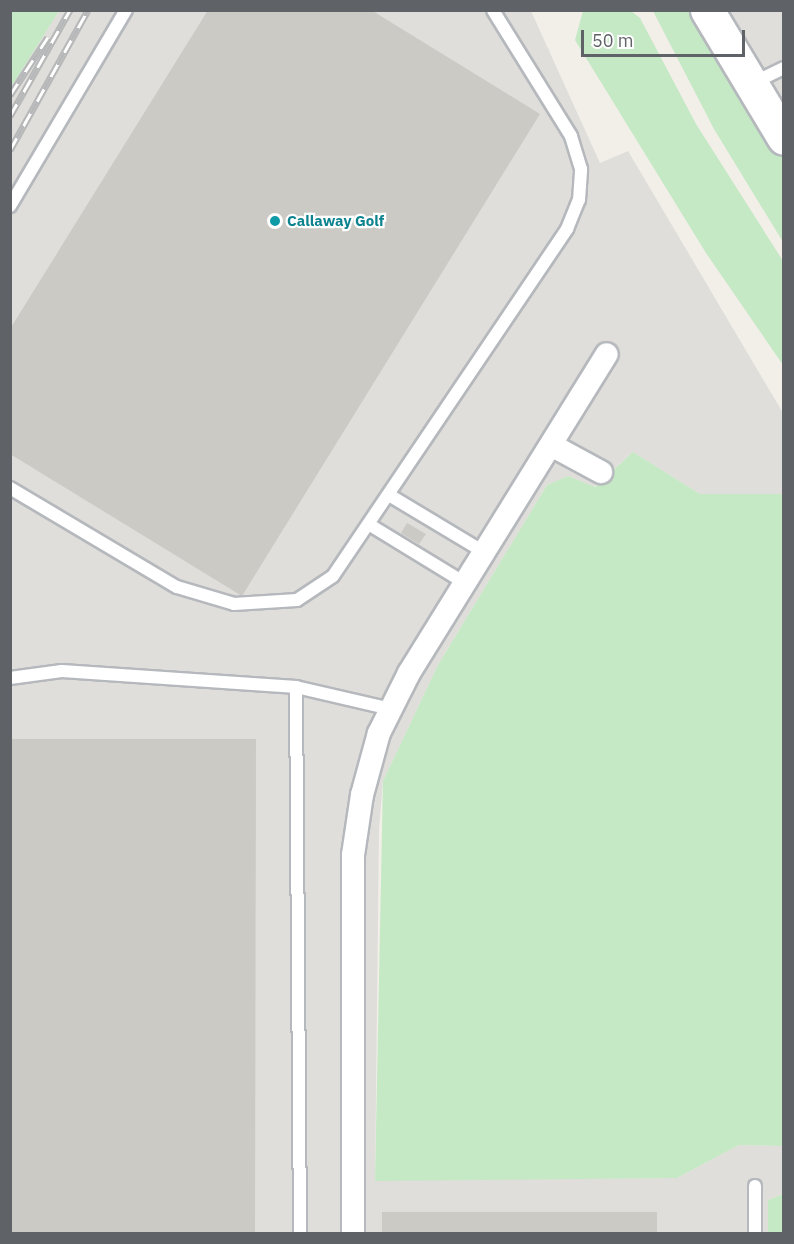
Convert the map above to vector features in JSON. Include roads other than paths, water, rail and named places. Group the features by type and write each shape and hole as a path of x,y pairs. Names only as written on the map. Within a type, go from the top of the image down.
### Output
{"street":[{"path":"707,10 783,138"},
{"path":"353,1233 353,855 362,795 391,709 465,583 608,354"},
{"path":"551,445 601,472"}],"lane":[{"path":"10,206 126,10"},
{"path":"10,488 177,587 234,604 297,600 333,576 370,525 567,229 579,200 581,169 571,136 493,10"},
{"path":"752,84 783,68"},
{"path":"389,495 484,552"},
{"path":"370,525 465,583"},
{"path":"10,678 62,671 296,687 391,709"},
{"path":"296,687 300,1233"},
{"path":"755,1186 755,1233"}],"railway":[{"path":"10,116 70,10"},
{"path":"10,150 88,10"},
{"path":"10,95 48,37"}],"place":[{"name":"Callaway Golf","path":"275,221"}]}
